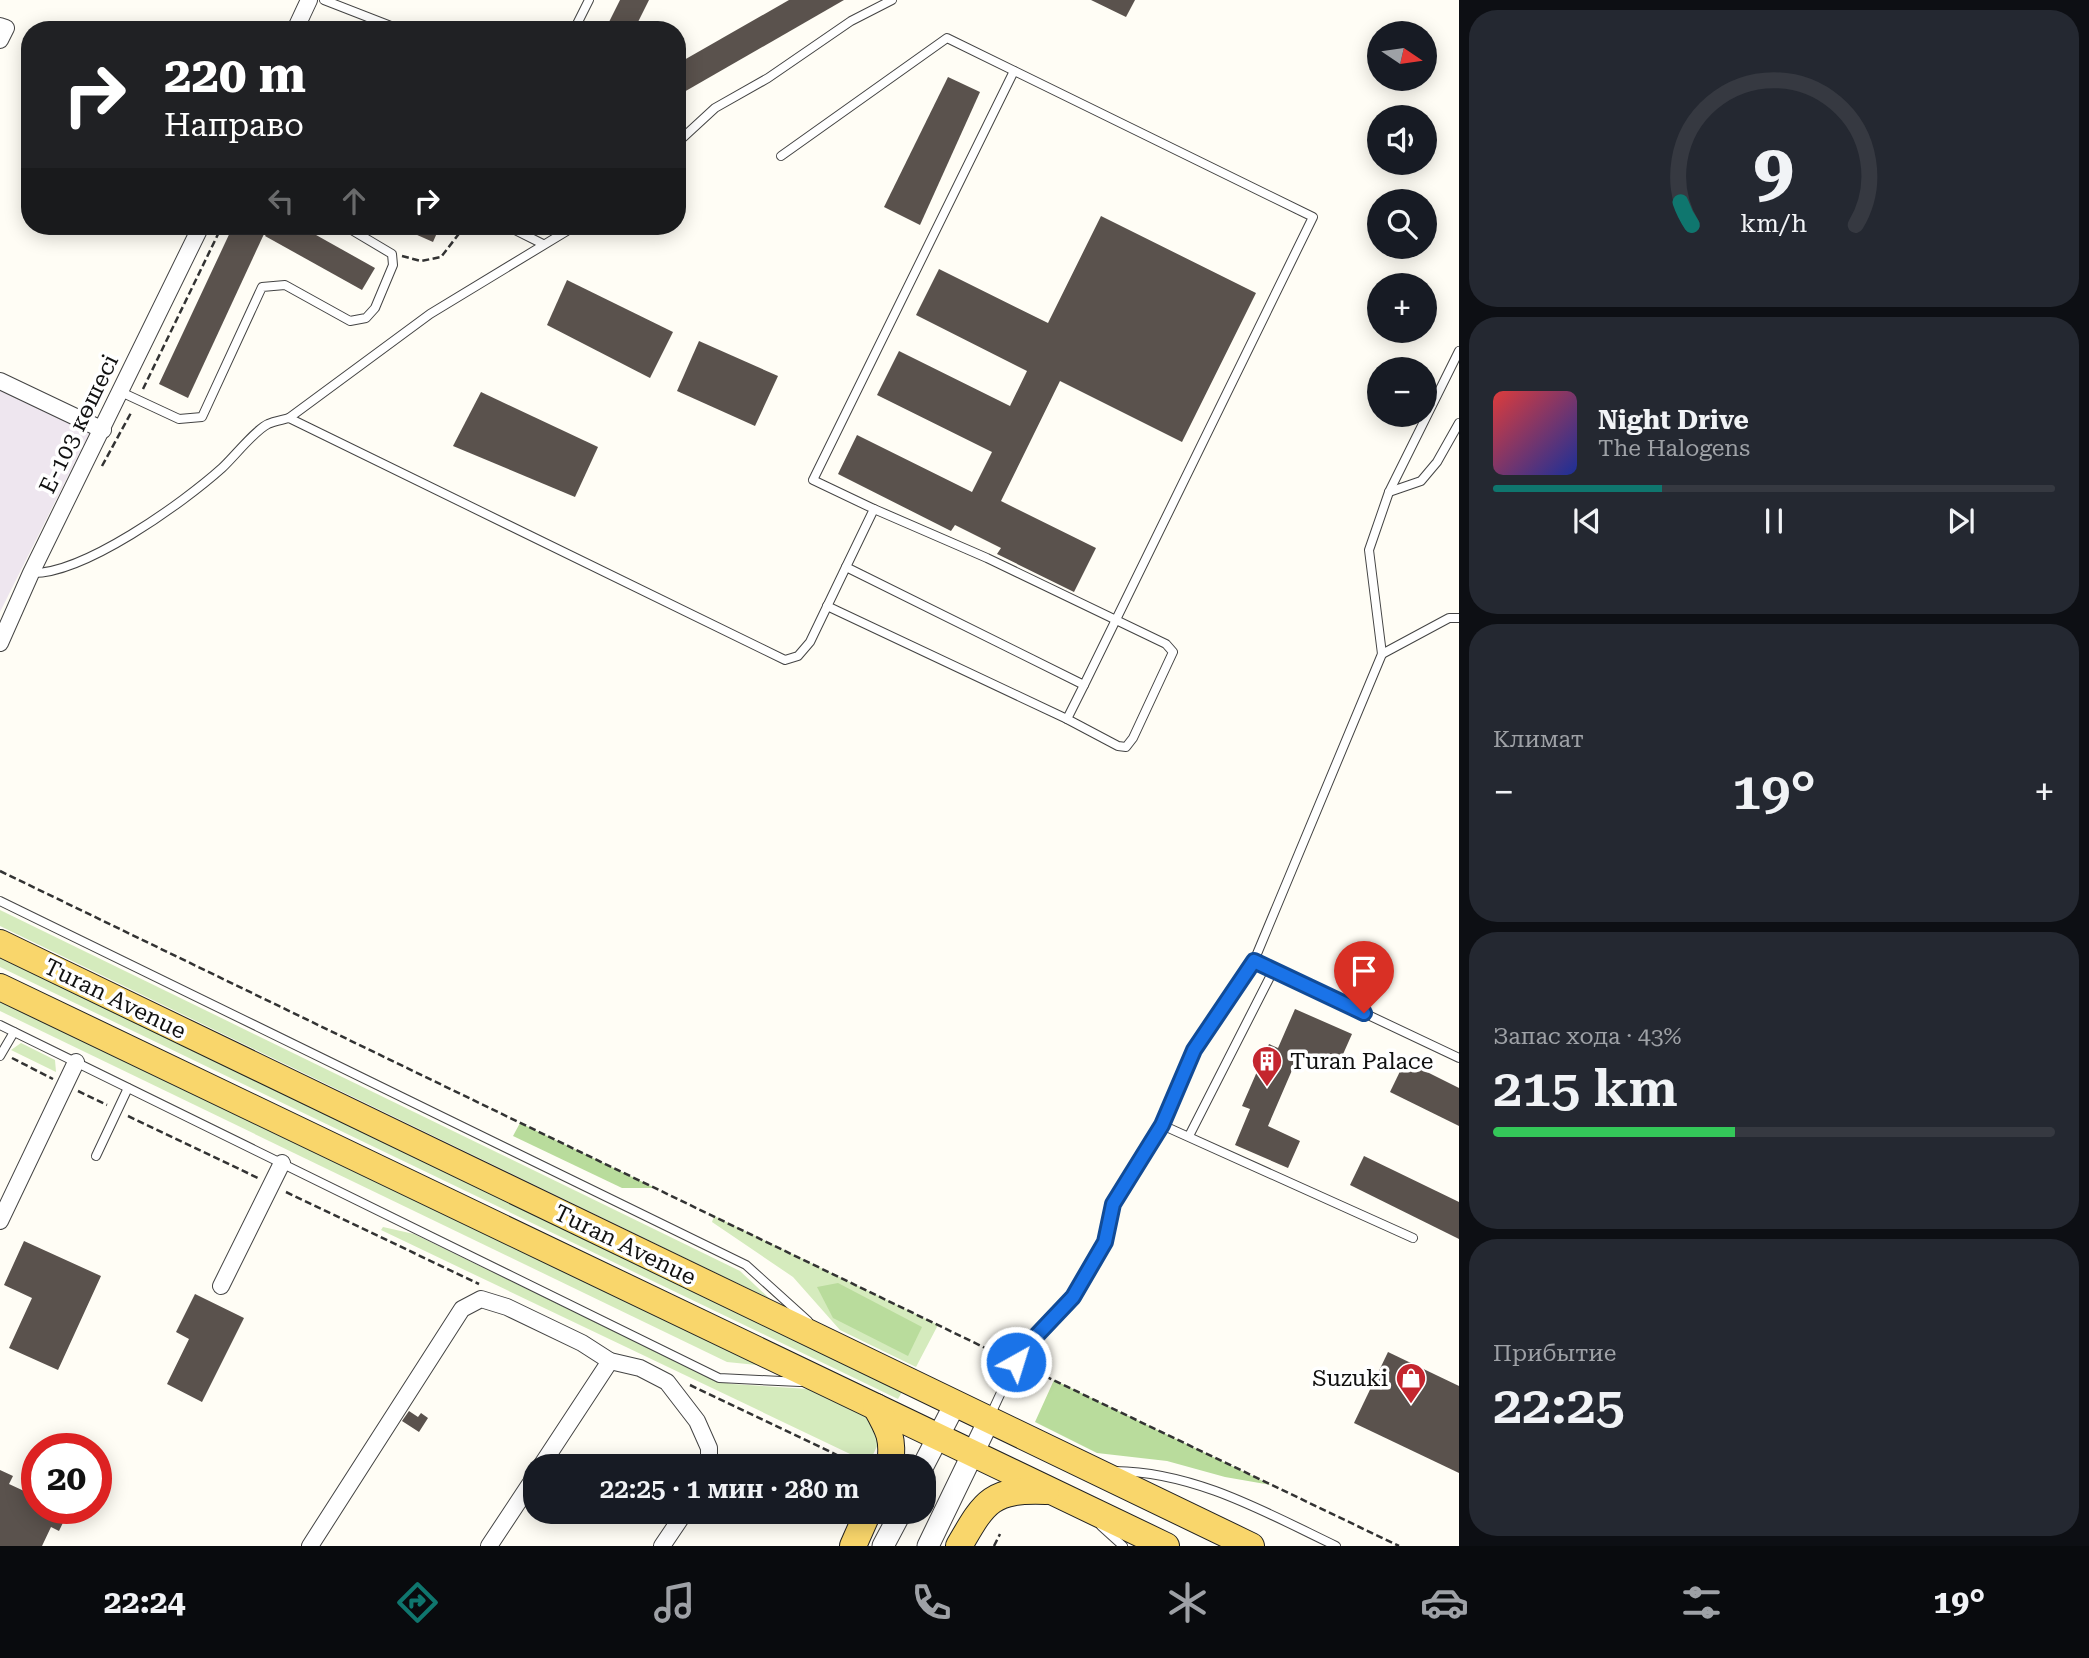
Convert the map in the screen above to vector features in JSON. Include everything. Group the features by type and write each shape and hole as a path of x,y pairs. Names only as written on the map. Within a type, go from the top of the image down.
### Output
{"main road":[{"name":"Turan Avenue","path":"0,943 1251,1546"},
{"name":"Turan Avenue","path":"0,987 1166,1546"},
{"path":"876,1407 890,1431 891,1454"},
{"path":"959,1546 981,1508 1004,1493 1020,1490 1061,1496"},
{"path":"853,1546 863,1524"}],"street":[{"path":"299,21 309,0"},
{"path":"0,26 6,28 0,40"},
{"name":"Е-103 көшесі","path":"0,643 31,573 197,235"},
{"path":"0,381 103,430"},
{"path":"0,1221 76,1062"},
{"path":"221,1286 282,1163"},
{"path":"310,1546 462,1309 481,1299 507,1307 582,1343 610,1361 640,1368 667,1382 697,1421 709,1454"},
{"path":"549,1454 610,1361"},
{"path":"930,1454 955,1404"},
{"path":"928,1546 989,1420"},
{"path":"489,1546 523,1495"},
{"path":"662,1546 677,1524"},
{"path":"883,1546 895,1524"}],"lane":[{"path":"324,0 378,21"},
{"path":"579,21 589,0"},
{"path":"686,135 715,108 768,78 851,21 892,0"},
{"path":"781,156 947,38 1313,217 1067,719"},
{"path":"827,606 1067,719 1118,746 1126,747 1133,738 1172,652 1166,644 986,558 813,480 1014,71"},
{"path":"121,392 179,419 202,417 262,286 285,285 350,321 366,318 374,308 393,265 392,254 360,235"},
{"path":"525,235 543,244"},
{"path":"31,573 43,574 106,550 191,495 267,424 289,418 430,314 559,235"},
{"path":"989,1420 1019,1354 1073,1297 1105,1242 1113,1204 1162,1125 1194,1050 1254,961 1382,654 1369,550 1389,492 1459,351"},
{"path":"289,418 785,660 798,656 810,642 874,509"},
{"path":"1389,492 1421,481 1437,462 1459,423"},
{"path":"846,568 1084,685"},
{"path":"1382,654 1450,618 1459,618"},
{"path":"0,901 746,1265 836,1347"},
{"path":"1254,961 1459,1058"},
{"path":"1189,1136 1273,971"},
{"path":"0,1025 719,1378 827,1383"},
{"path":"1,1055 13,1031"},
{"path":"96,1156 128,1088"},
{"path":"1162,1125 1413,1238"},
{"path":"1093,1470 1174,1476 1235,1499 1336,1546"},
{"path":"1061,1496 1123,1546"}],"path":[{"path":"392,254 421,261 441,257 458,235"},
{"path":"0,871 1399,1546"},
{"path":"1,1055 484,1287"},
{"path":"685,1383 835,1454"},
{"path":"994,1546 1000,1534"}],"shaded area":[{"path":"0,389 90,432 0,612"}],"green space":[{"path":"0,910 740,1271 770,1299 0,926"},
{"path":"0,954 903,1390 898,1399 0,967"},
{"path":"0,999 766,1366 727,1362 0,1011"},
{"path":"21,1043 55,1060 56,1072 11,1050"},
{"path":"520,1123 655,1188 622,1188 513,1136"},
{"path":"714,1216 938,1325 916,1367 840,1330 793,1277 712,1222"},
{"path":"383,1227 414,1234 714,1380 732,1384 808,1389 871,1419 881,1438 873,1454 850,1454 381,1230"},
{"path":"838,1283 922,1327 908,1356 833,1318 817,1287"},
{"path":"1054,1380 1271,1485 1225,1477 1167,1461 1097,1453 1035,1422"}],"building":[{"path":"620,0 649,0 638,21 610,21"},
{"path":"789,0 844,0 686,91 686,59"},
{"path":"1091,0 1135,0 1126,17"},
{"path":"948,77 980,92 920,225 884,207"},
{"path":"1101,216 1256,293 1182,442 1060,381 1001,501 1096,548 1074,592 997,554 1001,548 955,525 951,531 838,474 857,435 972,492 992,452 877,395 899,351 1010,406 1027,371 916,315 939,269 1048,323"},
{"path":"229,235 264,235 188,398 159,384"},
{"path":"316,235 375,268 362,290 265,236"},
{"path":"417,235 436,235 433,242"},
{"path":"567,280 673,332 650,378 547,325"},
{"path":"699,341 778,376 755,426 677,391"},
{"path":"481,392 598,447 575,497 453,446"},
{"name":"Turan Palace","path":"1295,1009 1352,1034 1336,1070 1299,1054 1268,1126 1300,1141 1288,1168 1235,1145 1250,1109 1242,1106 1269,1044 1278,1048"},
{"path":"1405,1061 1459,1088 1459,1126 1390,1092"},
{"path":"1364,1156 1459,1202 1459,1239 1350,1185"},
{"path":"24,1241 101,1276 58,1370 9,1348 32,1298 4,1285"},
{"path":"195,1294 244,1318 202,1402 167,1384 189,1339 176,1332"},
{"name":"Suzuki","path":"1388,1352 1459,1386 1459,1473 1354,1423"},
{"path":"409,1411 418,1417 421,1413 428,1418 419,1432 402,1421"},
{"path":"0,1470 13,1476 9,1484 21,1490 21,1524 62,1524 59,1531 51,1527 42,1546 0,1546"}],"place":[{"name":"Turan Palace","path":"1267,1088"},
{"name":"Suzuki","path":"1411,1405"}],"route":[{"path":"1016,1362 1019,1354 1073,1297 1105,1242 1113,1204 1162,1125 1194,1050 1254,961 1364,1013"}]}
